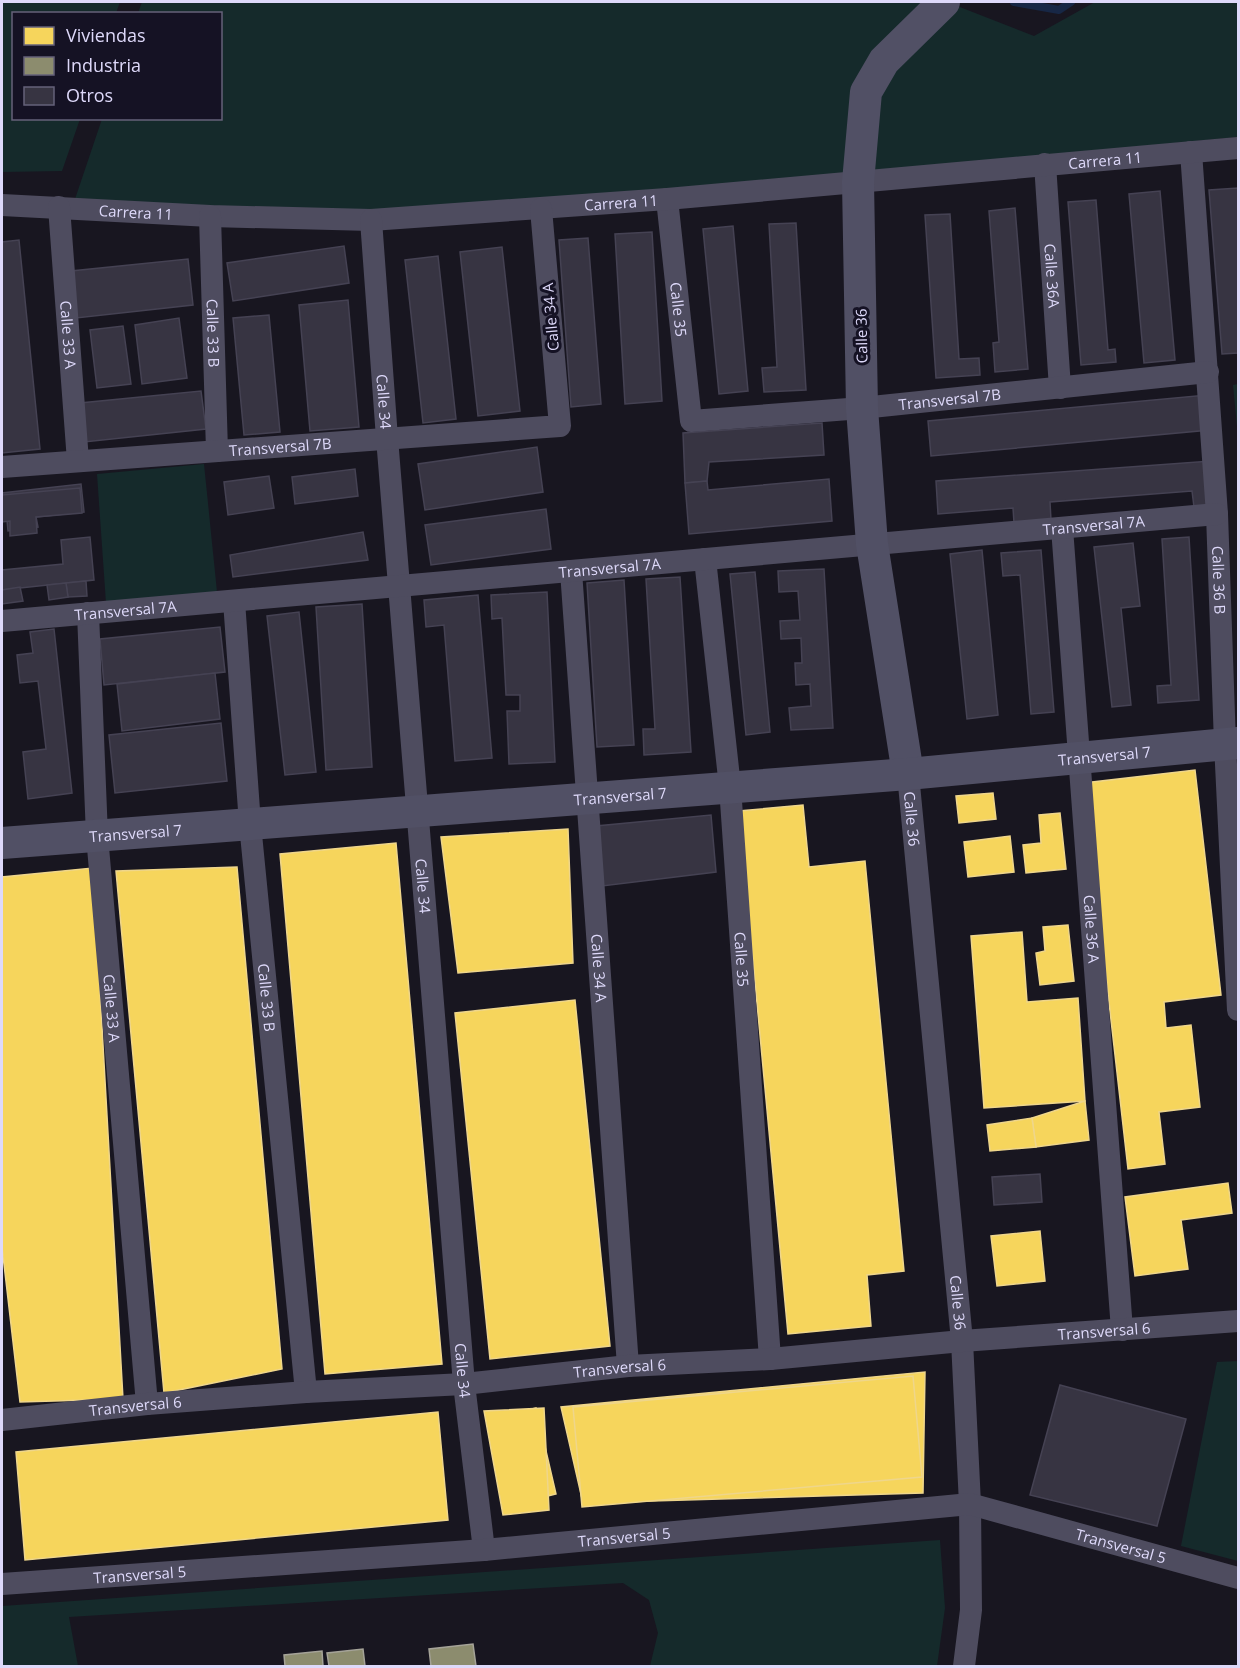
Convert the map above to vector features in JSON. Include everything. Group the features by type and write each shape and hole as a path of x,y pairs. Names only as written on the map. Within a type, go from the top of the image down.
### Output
{"street":[{"name":"Calle 36","path":"944,2 884,61 866,92 858,182 862,408 872,544 908,774 962,1341 970,1504 972,1610 964,1666"},
{"name":"Carrera 11","path":"2,205 210,216 371,220 667,199 1239,148"},
{"name":"Calle 36 B","path":"1191,152 1232,744 1239,1010"},
{"name":"Calle 36A","path":"1045,164 1060,388"},
{"name":"Calle 35","path":"667,199 691,421"},
{"name":"Calle 33 A","path":"60,207 78,461"},
{"name":"Calle 34 A","path":"541,209 560,426"},
{"name":"Calle 33 B","path":"210,216 217,451"},
{"name":"Calle 34","path":"371,220 464,1384 484,1550"},
{"name":"Transversal 7B","path":"691,421 862,408 1208,372"},
{"name":"Transversal 7B","path":"2,467 560,426"},
{"name":"Transversal 7A","path":"2,621 1217,514"},
{"name":"Calle 36 A","path":"1062,528 1122,1330"},
{"name":"Calle 35","path":"705,559 730,787 770,1359"},
{"name":"Calle 34 A","path":"571,571 628,1366"},
{"name":"Calle 33 B","path":"234,601 250,824 306,1392"},
{"name":"Calle 33 A","path":"88,613 97,836 147,1404"},
{"name":"Transversal 7","path":"2,843 908,774 1232,744"},
{"name":"Transversal 6","path":"2,1420 147,1404 306,1392 464,1384 628,1366 770,1359 962,1341 1239,1321"},
{"name":"Transversal 5","path":"2,1584 484,1550 970,1504 1239,1578"}],"green space":[{"path":"2,2 120,2 116,12 12,12 12,120 80,120 62,171 2,172"},
{"path":"142,2 947,2 1034,36 1095,2 1238,2 1238,137 392,218 74,202 102,120 222,120 222,12 138,12"},
{"path":"1238,384 1238,437 1233,385"},
{"path":"204,464 217,592 106,603 97,474"},
{"path":"1238,1361 1238,1561 1181,1546 1217,1362"},
{"path":"940,1540 945,1608 937,1666 650,1666 658,1633 649,1600 623,1583 69,1617 78,1666 2,1666 2,1606"}],"building: Viviendas":[{"path":"1195,770 1221,995 1164,1002 1166,1028 1191,1025 1200,1107 1159,1112 1165,1164 1128,1169 1084,783"},
{"path":"993,793 996,819 959,823 956,796"},
{"path":"803,805 809,867 865,861 904,1271 867,1275 871,1326 788,1334 739,811"},
{"path":"1060,813 1066,869 1026,873 1023,845 1041,843 1039,815"},
{"path":"568,829 573,963 458,973 441,837"},
{"path":"1010,836 1014,872 968,877 964,842"},
{"path":"396,843 442,1364 325,1374 280,854"},
{"path":"237,867 282,1369 164,1393 116,871"},
{"path":"93,868 123,1399 20,1402 2,1247 2,877"},
{"path":"1068,925 1074,981 1040,985 1036,953 1045,951 1043,927"},
{"path":"1022,932 1027,1002 1078,998 1085,1101 984,1108 971,936"},
{"path":"575,1000 610,1346 490,1359 455,1013"},
{"path":"1085,1101 1089,1140 1036,1147 1032,1118"},
{"path":"1032,1118 1036,1147 990,1151 987,1125"},
{"path":"1228,1183 1232,1213 1181,1220 1188,1269 1135,1276 1125,1197"},
{"path":"1040,1231 1045,1281 997,1286 991,1236"},
{"path":"925,1372 923,1493 583,1503 561,1407"},
{"path":"913,1376 922,1477 582,1507 573,1407"},
{"path":"536,1408 556,1494 508,1506 488,1420"},
{"path":"544,1408 549,1510 503,1515 484,1411"},
{"path":"438,1412 448,1520 25,1560 16,1452"}],"building: Industria":[{"path":"473,1644 476,1666 431,1666 429,1649"},
{"path":"363,1649 365,1666 329,1666 327,1653"},
{"path":"322,1651 323,1666 285,1666 284,1655"}],"building: Otros":[{"path":"1238,188 1238,353 1222,354 1209,190"},
{"path":"1160,191 1175,360 1144,363 1129,194"},
{"path":"1096,200 1108,350 1115,349 1116,362 1081,365 1068,202"},
{"path":"1015,208 1028,369 995,372 993,343 999,342 989,211"},
{"path":"950,214 959,359 979,358 980,375 936,378 925,215"},
{"path":"796,223 806,390 764,392 762,368 777,367 769,224"},
{"path":"733,226 748,391 719,394 703,229"},
{"path":"652,232 662,401 625,404 615,234"},
{"path":"588,238 601,404 571,407 559,240"},
{"path":"19,240 40,449 2,453 2,242"},
{"path":"344,246 349,283 233,301 227,263"},
{"path":"502,247 520,411 478,416 460,252"},
{"path":"438,256 456,419 423,423 405,260"},
{"path":"188,259 193,305 76,318 71,271"},
{"path":"348,300 359,427 310,431 299,305"},
{"path":"269,315 280,432 244,435 233,318"},
{"path":"179,318 187,378 142,384 135,325"},
{"path":"123,326 131,384 97,388 90,330"},
{"path":"201,391 206,429 84,442 80,403"},
{"path":"1207,395 1210,430 931,456 928,421"},
{"path":"822,423 824,455 709,462 707,481 685,483 683,433"},
{"path":"537,447 543,492 425,510 418,464"},
{"path":"1211,461 1215,505 1194,507 1192,491 1050,502 1051,520 1014,523 1013,508 938,514 936,481"},
{"path":"355,469 358,496 295,504 292,477"},
{"path":"269,476 274,508 228,515 224,482"},
{"path":"829,479 832,521 689,534 685,483 707,481 708,490"},
{"path":"81,484 84,512 36,517 38,527 8,531 7,520 2,521 2,493"},
{"path":"80,488 82,513 36,517 37,533 10,536 10,521 2,522 2,495"},
{"path":"546,509 551,549 431,565 425,525"},
{"path":"363,532 368,560 233,577 230,555"},
{"path":"90,537 94,580 2,590 2,570 63,564 61,540"},
{"path":"1189,537 1199,700 1158,703 1157,686 1171,685 1162,539"},
{"path":"1133,543 1140,606 1121,608 1131,705 1112,707 1094,547"},
{"path":"982,550 998,715 967,719 950,554"},
{"path":"1041,550 1054,712 1031,714 1020,575 1003,576 1001,553"},
{"path":"824,569 833,728 791,730 789,708 811,706 810,684 796,685 795,663 802,663 801,638 781,639 780,621 800,620 798,591 779,592 778,571"},
{"path":"755,572 770,732 746,735 730,574"},
{"path":"680,577 691,752 644,755 643,729 655,729 646,579"},
{"path":"624,580 634,745 597,747 587,583"},
{"path":"86,581 87,596 68,597 66,583"},
{"path":"66,583 68,597 49,600 47,585"},
{"path":"20,587 23,601 2,604 2,590"},
{"path":"547,592 555,762 509,764 507,711 520,711 520,695 506,695 502,618 492,619 491,595"},
{"path":"478,595 492,758 455,761 444,625 426,627 424,600"},
{"path":"362,604 372,767 326,770 316,607"},
{"path":"299,612 316,772 285,775 267,616"},
{"path":"220,627 225,672 104,685 100,639"},
{"path":"54,629 72,793 28,799 23,752 46,749 38,681 20,683 17,655 33,653 30,632"},
{"path":"215,673 220,719 122,731 117,684"},
{"path":"221,723 227,781 115,793 109,735"},
{"path":"711,815 716,872 602,886 596,826"},
{"path":"1040,1174 1042,1202 994,1205 992,1177"},
{"path":"1060,1385 1186,1419 1157,1526 1030,1495"}],"waterway":[{"path":"1014,2 1059,10 1071,2"}]}
